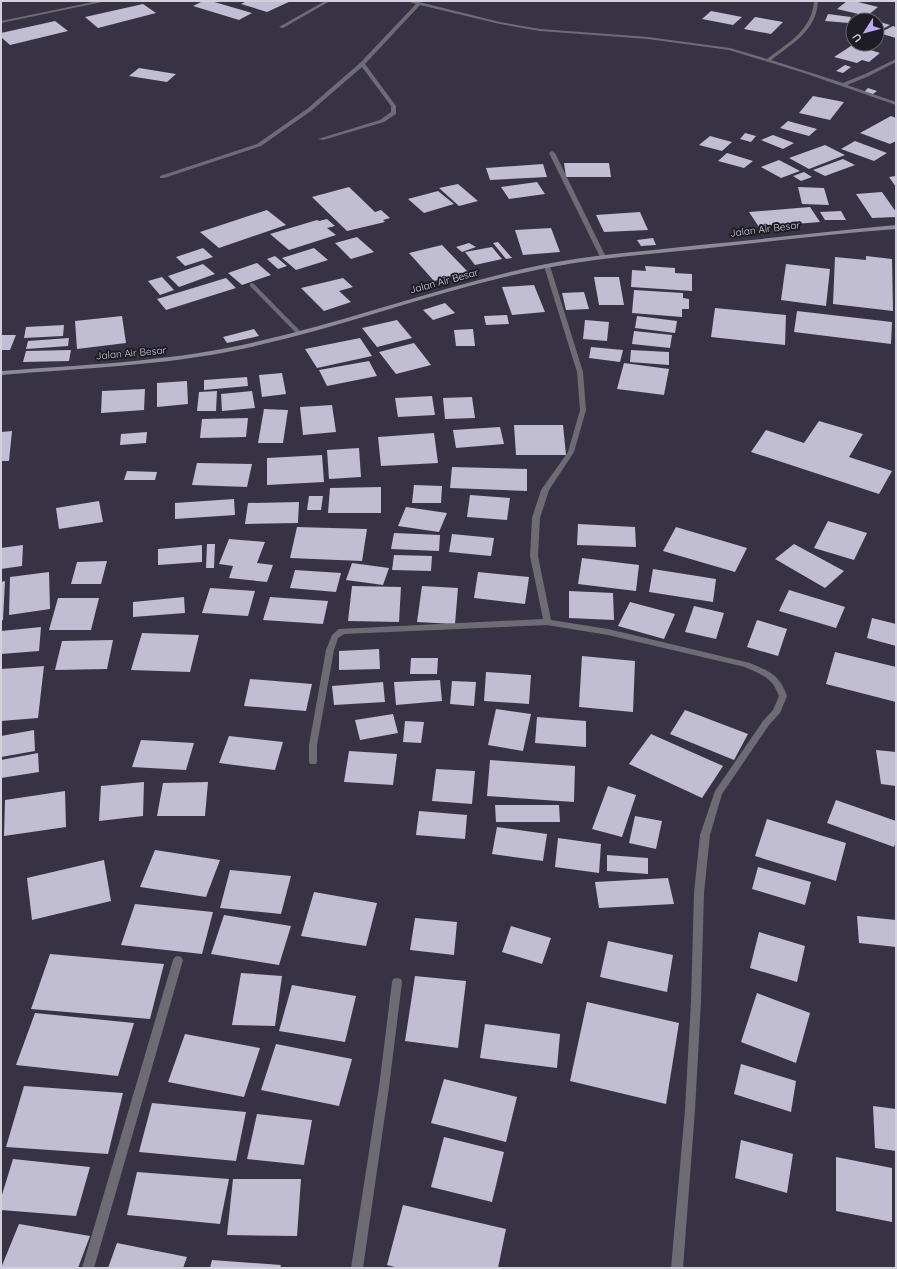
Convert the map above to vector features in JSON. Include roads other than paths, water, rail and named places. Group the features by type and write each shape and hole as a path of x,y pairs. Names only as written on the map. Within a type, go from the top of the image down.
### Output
{"street":[{"path":"1,22 105,1"},
{"path":"281,27 328,1"},
{"path":"409,1 500,23 540,30 688,43 730,49 768,60 896,104"},
{"path":"768,60 798,37 812,20 816,1"},
{"path":"162,177 259,144 309,110 362,64 419,3"},
{"path":"843,85 867,76 896,60"},
{"path":"321,139 382,122 394,113 393,106 362,64"},
{"path":"552,153 603,257"},
{"name":"Jalan Air Besar","path":"1,373 177,358 242,347 299,333 416,298 547,266 603,257 820,233 896,229"},
{"path":"547,266 580,372 583,410 571,452 545,490 536,518 534,556 547,622"},
{"path":"252,284 299,333"},
{"path":"312,762 313,745 330,650 335,637 342,631 547,622 608,632 747,665 769,675 779,685 783,696 777,711 766,723 718,793 705,835 699,893 696,1001 690,1110 677,1268"},
{"path":"88,1268 178,960"},
{"path":"357,1268 384,1087 397,982"}]}
